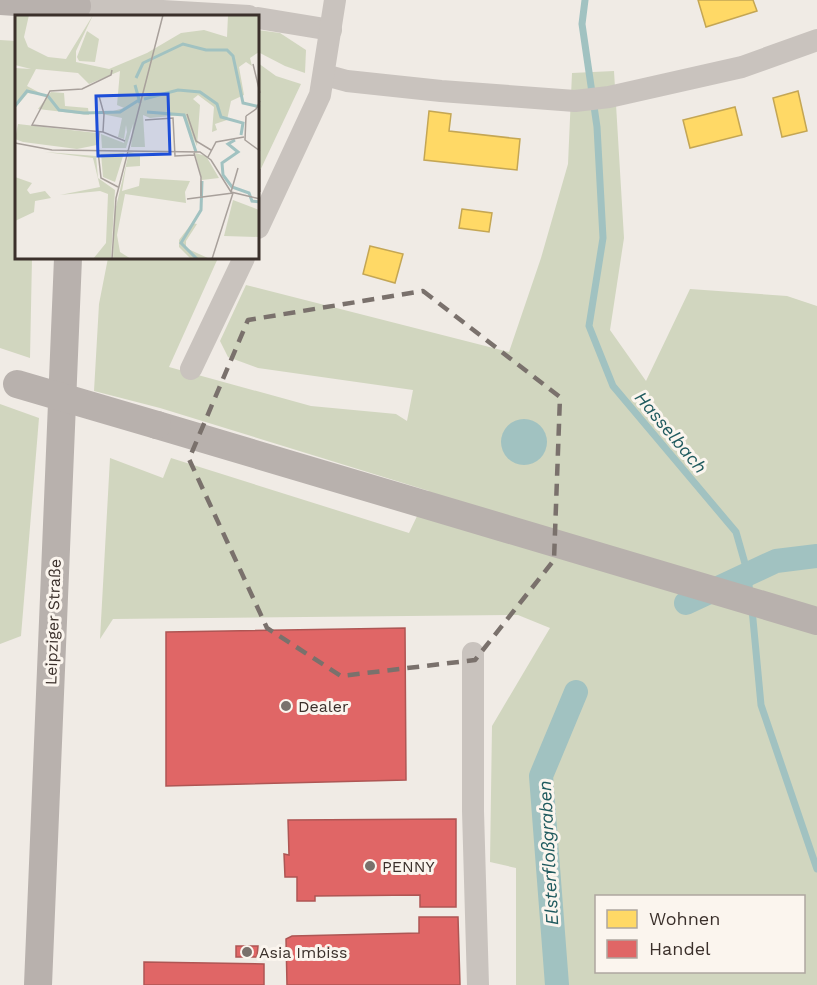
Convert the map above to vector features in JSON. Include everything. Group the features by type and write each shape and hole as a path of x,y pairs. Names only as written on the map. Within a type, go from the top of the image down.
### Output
{"main road":[{"path":"0,1 77,8"},
{"name":"Leipziger Straße","path":"38,985 68,260"},
{"path":"8,382 817,621"}],"street":[{"path":"260,224 314,109 325,75 335,0"},
{"path":"77,8 228,15"},
{"path":"260,18 331,30"},
{"path":"325,75 347,81 441,91 575,101 609,97 742,67 817,40"},
{"path":"191,369 243,260"},
{"path":"473,653 478,985"}],"highlighted area":[{"path":"423,291 560,397 554,560 475,660 341,676 267,628 189,459 248,320"}],"green space":[{"path":"260,30 280,33 306,50 305,73 260,53"},
{"path":"0,40 15,41 15,260 32,260 30,358 0,348"},
{"path":"260,64 276,76 301,84 260,171"},
{"path":"614,71 624,238 610,330 646,381 690,289 787,296 817,306 817,985 516,985 516,868 490,862 492,726 550,628 518,615 113,619 100,639 110,458 163,478 171,458 409,533 429,491 160,408 94,391 99,304 108,260 217,260 169,367 311,406 396,414 407,421 413,390 258,368 228,357 220,341 246,285 509,352 541,258 568,164 572,73"},
{"path":"0,404 39,418 21,636 0,644"}],"water":[{"path":"529,419 541,425 546,433 546,451 541,459 533,464 519,465 511,462 504,455 501,437 504,429 511,422"}],"building: Wohnen":[{"path":"698,0 753,0 757,11 706,27"},
{"path":"798,91 807,131 782,137 773,98"},
{"path":"735,107 742,135 690,148 683,120"},
{"path":"429,111 451,114 449,131 520,139 517,170 424,160"},
{"path":"462,209 492,213 489,232 459,228"},
{"path":"370,246 403,254 395,283 363,274"}],"building: Handel":[{"name":"Dealer","path":"405,628 406,780 166,786 166,632"},
{"name":"PENNY","path":"456,819 456,907 420,907 420,895 315,896 315,901 297,901 297,877 285,877 284,854 289,855 288,820"},
{"path":"419,917 458,917 460,985 287,985 286,939 292,936 419,933"},
{"name":"Asia Imbiss","path":"236,946 258,946 257,957 236,957"},
{"path":"144,962 264,964 264,985 144,985"}],"waterway":[{"name":"Hasselbach","path":"585,0 582,24 597,127 603,238 589,326 613,386 736,532 748,574 750,595"},
{"name":"Hasselbach","path":"686,603 776,561 817,556"},
{"name":"Hasselbach","path":"752,609 761,705 817,869"},
{"name":"Elsterfloßgraben","path":"557,985 541,776 576,692"}],"place":[{"name":"Dealer","path":"286,706"},
{"name":"PENNY","path":"370,866"},
{"name":"Asia Imbiss","path":"247,952"}]}
